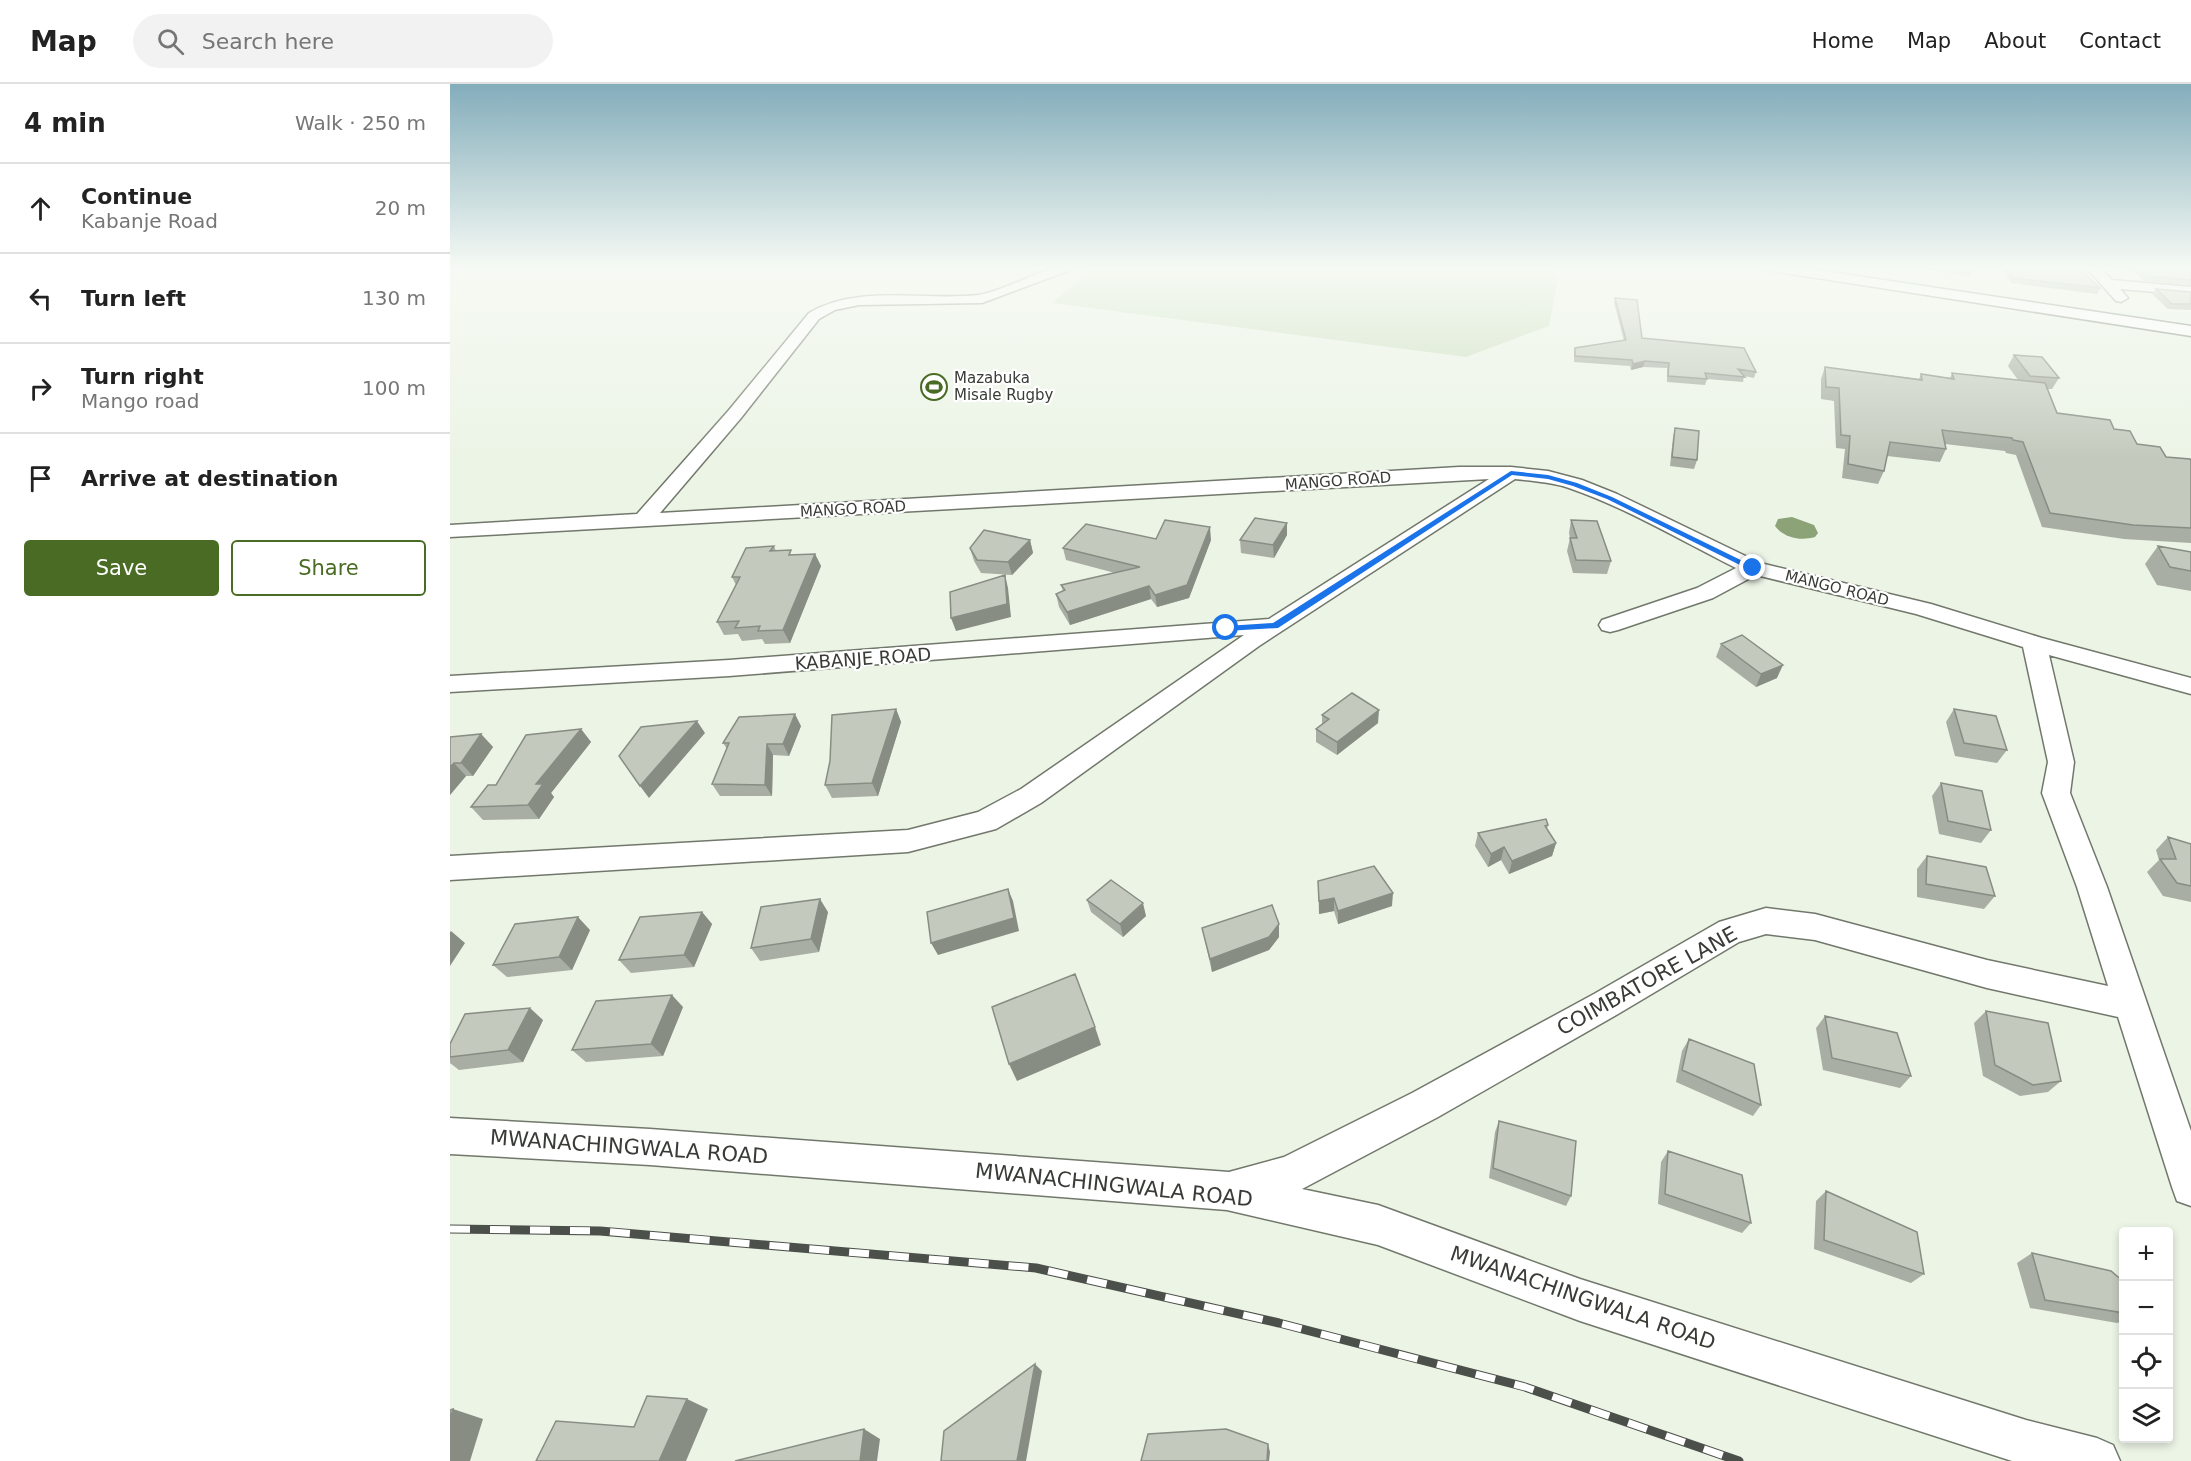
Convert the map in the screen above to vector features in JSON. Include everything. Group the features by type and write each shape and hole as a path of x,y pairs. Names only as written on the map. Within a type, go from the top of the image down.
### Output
{"street":[{"path":"642,521 735,414 803,330"},
{"name":"MANGO ROAD","path":"450,531 1459,473 1511,473 1548,477 1575,484 1610,498 1753,568 1923,609 2191,686"},
{"path":"450,868 908,842 986,821 1031,796 1275,626 1511,473"},
{"path":"1610,625 1705,593 1753,568"},
{"name":"KABANJE ROAD","path":"450,684 741,668 1275,626"},
{"path":"2034,642 2061,762 2056,793 2092,887 2191,1187"},
{"name":"COIMBATORE LANE","path":"1227,1191 1298,1170 1436,1099 1606,1004 1730,931 1766,921 1815,927 1987,974 2130,1005"},
{"name":"MWANACHINGWALA ROAD","path":"450,1136 650,1147 1227,1191 1378,1226 1580,1300 2015,1439 2097,1461"}],"shaded area":[{"path":"1261,330 1538,330 1466,357"},
{"path":"1792,517 1814,525 1818,533 1815,537 1804,539 1788,536 1775,526 1778,519"}],"building":[{"path":"1623,330 1641,330 1642,338 1744,348 1756,372 1738,369 1745,377 1705,373 1707,379 1668,376 1669,363 1645,361 1633,364 1632,360 1575,356 1575,348 1626,340"},
{"path":"2014,355 2042,357 2059,378 2030,376"},
{"path":"1825,367 1922,380 1921,374 1954,379 1952,373 2045,383 2057,413 2110,420 2114,429 2130,431 2137,444 2160,447 2166,457 2190,459 2191,528 2133,525 2050,513 2023,442 2012,438 1942,430 1946,449 1890,442 1884,471 1848,464 1850,436 1841,435 1839,388 1826,387"},
{"path":"1675,428 1699,431 1697,460 1672,457"},
{"path":"1255,518 1287,523 1273,545 1240,540"},
{"path":"1165,520 1210,527 1187,585 1155,595 1149,586 1067,612 1056,594 1065,590 1061,585 1140,567 1063,548 1086,524 1156,539"},
{"path":"1571,520 1597,521 1611,561 1576,560 1570,538 1577,538"},
{"path":"984,530 1030,540 1008,562 977,560 970,548"},
{"path":"774,546 770,551 791,550 789,555 815,554 783,630 758,631 760,626 735,628 739,621 717,622 740,577 732,577 746,548"},
{"path":"2158,546 2191,552 2191,571 2170,567"},
{"path":"1005,575 1007,604 951,618 950,592"},
{"path":"1742,635 1783,665 1761,674 1721,644"},
{"path":"1352,693 1379,710 1337,742 1316,729 1329,719 1322,715"},
{"path":"896,709 872,783 825,785 830,761 832,715"},
{"path":"1954,709 1996,716 2007,750 1964,743"},
{"path":"795,714 783,744 767,744 765,785 712,784 729,743 723,743 739,717"},
{"path":"697,721 640,786 619,756 641,727"},
{"path":"581,729 536,784 543,784 528,805 471,807 488,785 496,785 526,735"},
{"path":"481,734 461,763 454,763 450,767 450,737"},
{"path":"1941,783 1982,791 1991,830 1948,821"},
{"path":"1546,819 1548,825 1545,826 1556,843 1512,861 1504,847 1491,854 1478,833"},
{"path":"2168,837 2191,844 2191,886 2177,883 2160,859 2176,859"},
{"path":"1927,856 1986,867 1995,896 1926,884"},
{"path":"1374,866 1393,893 1338,911 1334,898 1319,901 1318,881"},
{"path":"1111,880 1143,903 1120,924 1087,900"},
{"path":"1008,889 1014,918 931,943 927,912"},
{"path":"820,899 811,939 751,948 761,907"},
{"path":"1272,905 1279,924 1269,937 1210,959 1202,928"},
{"path":"702,912 684,955 619,960 640,917"},
{"path":"578,917 559,957 493,965 515,924"},
{"path":"1075,974 1095,1027 1009,1064 992,1007"},
{"path":"672,995 651,1044 572,1050 596,1001"},
{"path":"530,1008 508,1050 450,1057 450,1044 465,1014"},
{"path":"1986,1011 2048,1023 2061,1081 2033,1085 1995,1065"},
{"path":"1825,1016 1897,1033 1911,1076 1832,1058"},
{"path":"1689,1039 1754,1064 1761,1105 1682,1070"},
{"path":"1499,1121 1576,1141 1571,1196 1493,1168"},
{"path":"1668,1151 1742,1175 1751,1223 1665,1194"},
{"path":"1826,1191 1917,1232 1924,1274 1824,1240"},
{"path":"2032,1253 2111,1271 2119,1278 2119,1312 2045,1300"},
{"path":"1035,1364 1017,1461 941,1461 944,1431"},
{"path":"647,1396 687,1399 659,1461 536,1461 556,1421 634,1427"},
{"path":"864,1429 860,1461 735,1461"},
{"path":"1226,1429 1268,1444 1267,1461 1141,1461 1148,1434"}],"railway":[{"path":"450,1229 600,1231 1036,1268 1279,1323 1525,1387 1739,1461"}],"place":[{"name":"Mazabuka Misale Rugby","path":"934,387"}],"route":[{"path":"1226,628 1275,626 1511,473 1548,477 1575,484 1610,498 1753,568"}]}
